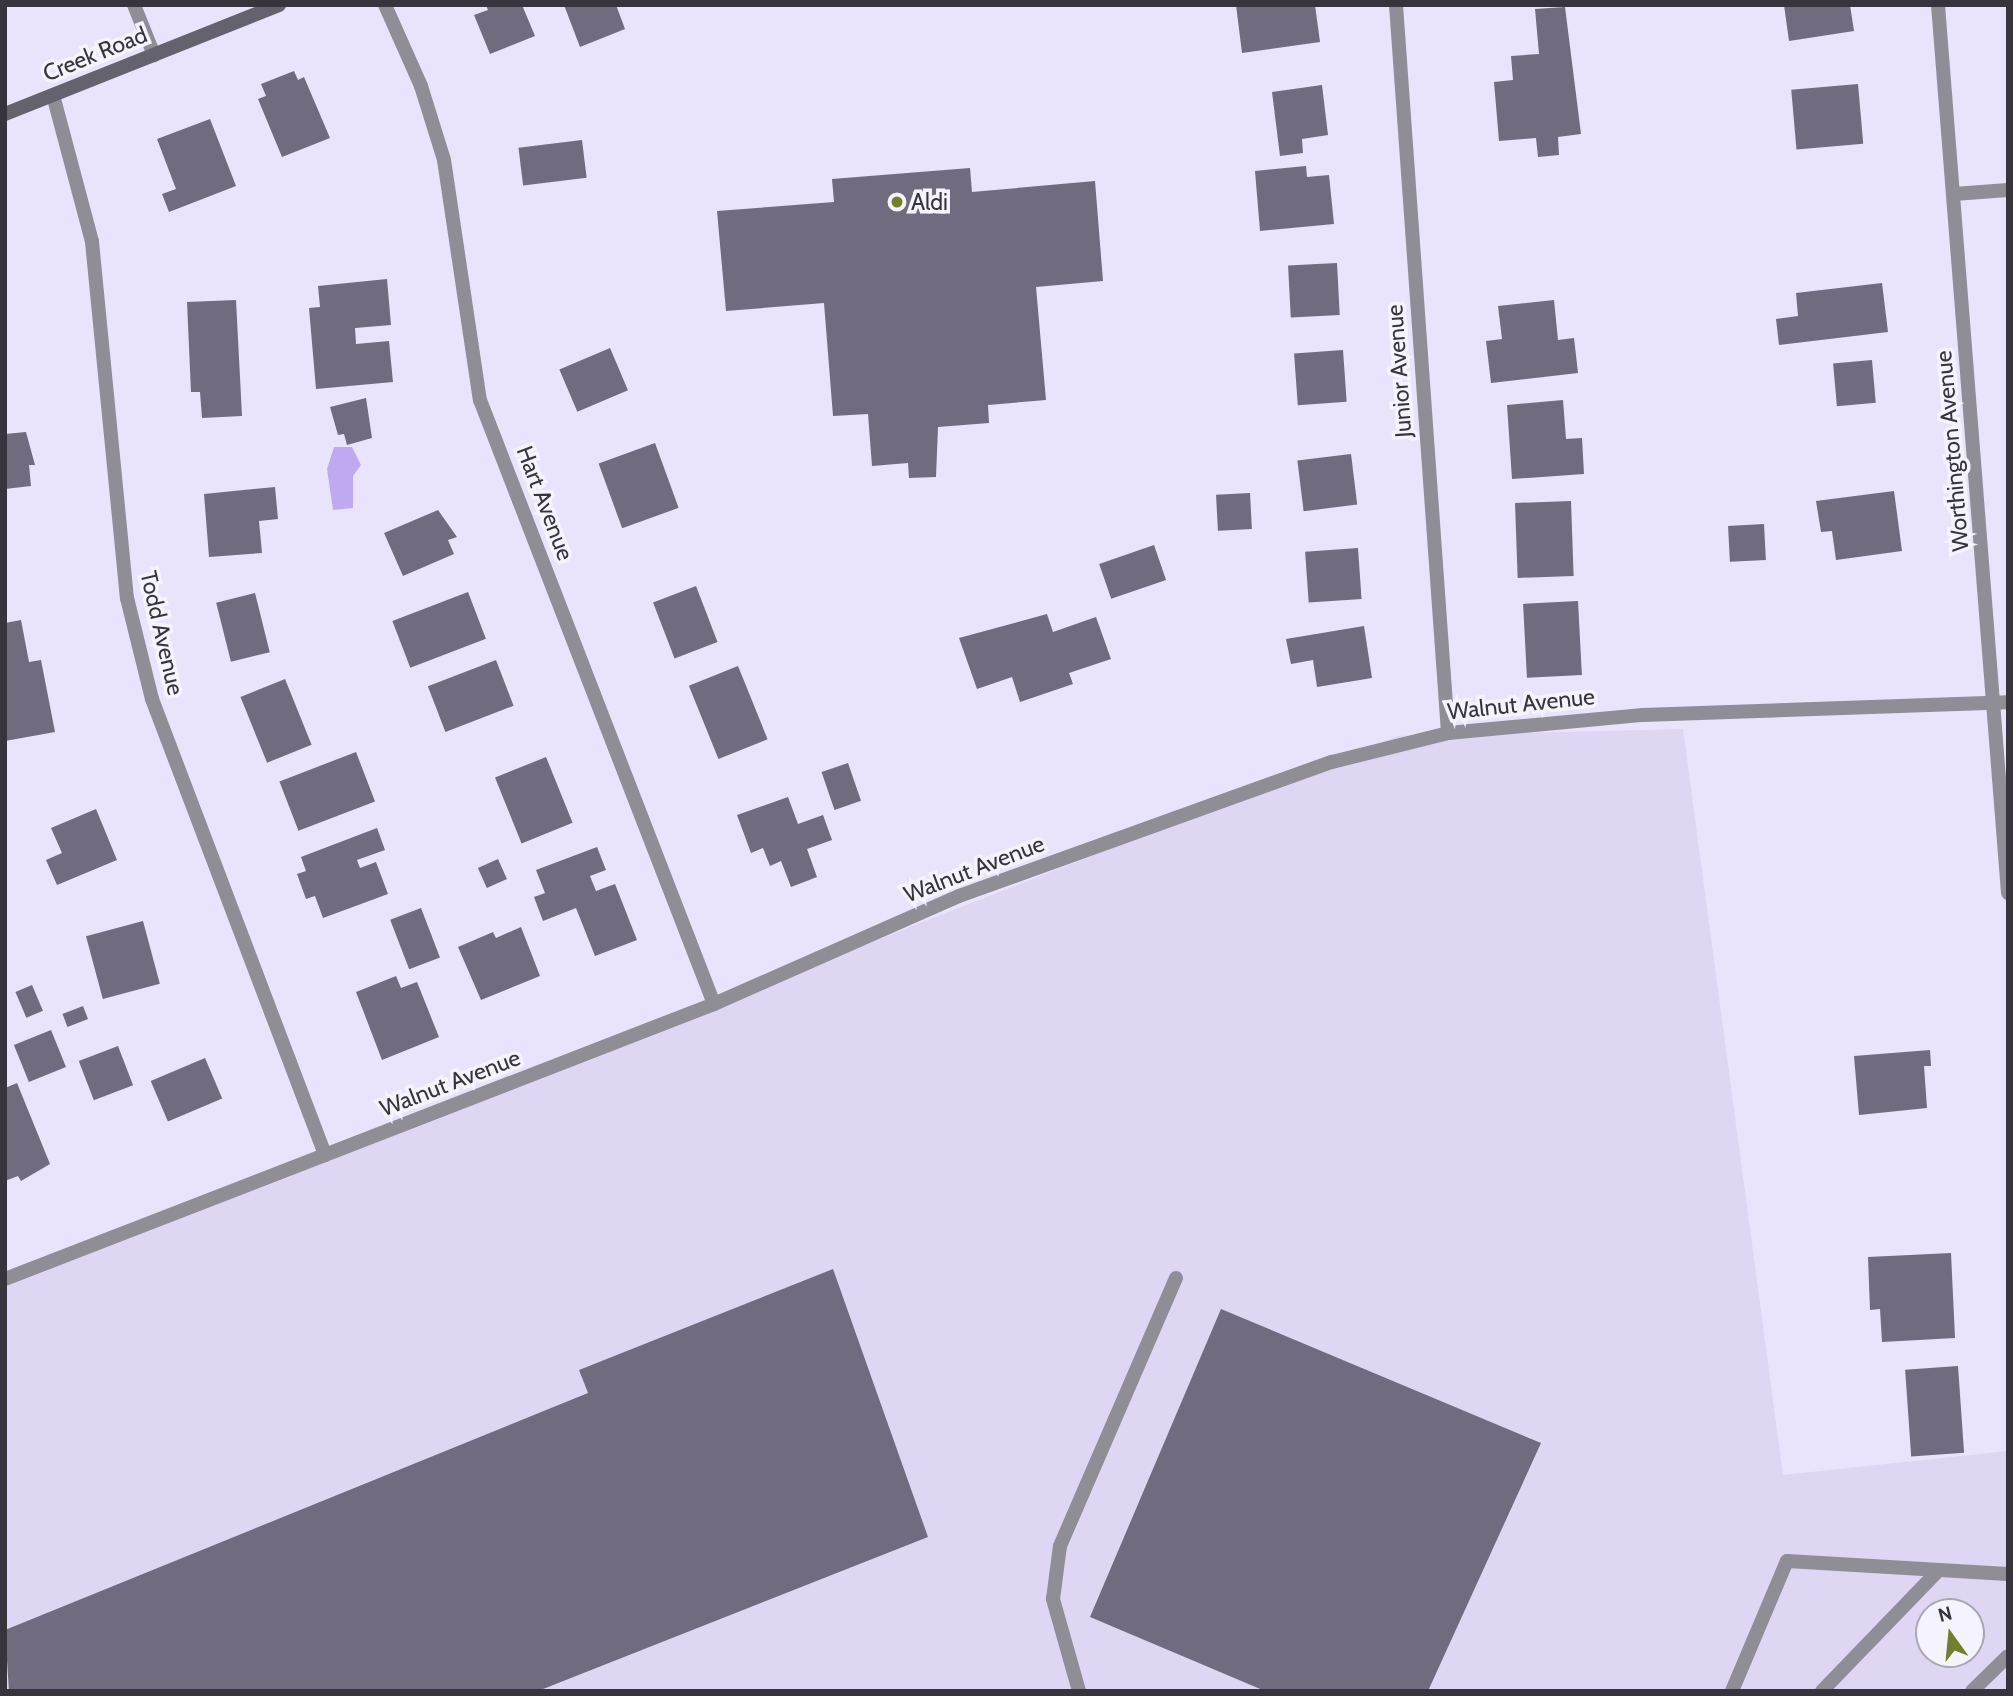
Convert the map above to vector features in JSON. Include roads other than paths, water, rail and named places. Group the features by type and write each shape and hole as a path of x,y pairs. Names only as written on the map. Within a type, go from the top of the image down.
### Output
{"main road":[{"name":"Creek Road","path":"5,114 279,5"}],"street":[{"path":"134,5 154,55"},
{"name":"Hart Avenue","path":"385,5 421,86 444,160 480,400 715,1004"},
{"name":"Junior Avenue","path":"1396,5 1448,733"},
{"name":"Worthington Avenue","path":"1938,5 2002,702 2008,893"},
{"name":"Todd Avenue","path":"53,95 92,242 127,598 152,699 325,1155"},
{"path":"1954,194 2008,190"},
{"name":"Walnut Avenue","path":"5,1279 715,1004 959,896 1332,762 1448,733 1643,715 2002,702"},
{"path":"1079,1691 1054,1599 1059,1546 1176,1278"},
{"path":"1732,1691 1787,1562 2008,1574"},
{"path":"1822,1691 1939,1570"},
{"path":"1972,1691 2008,1656"}],"place":[{"name":"Aldi","path":"897,202"}]}
